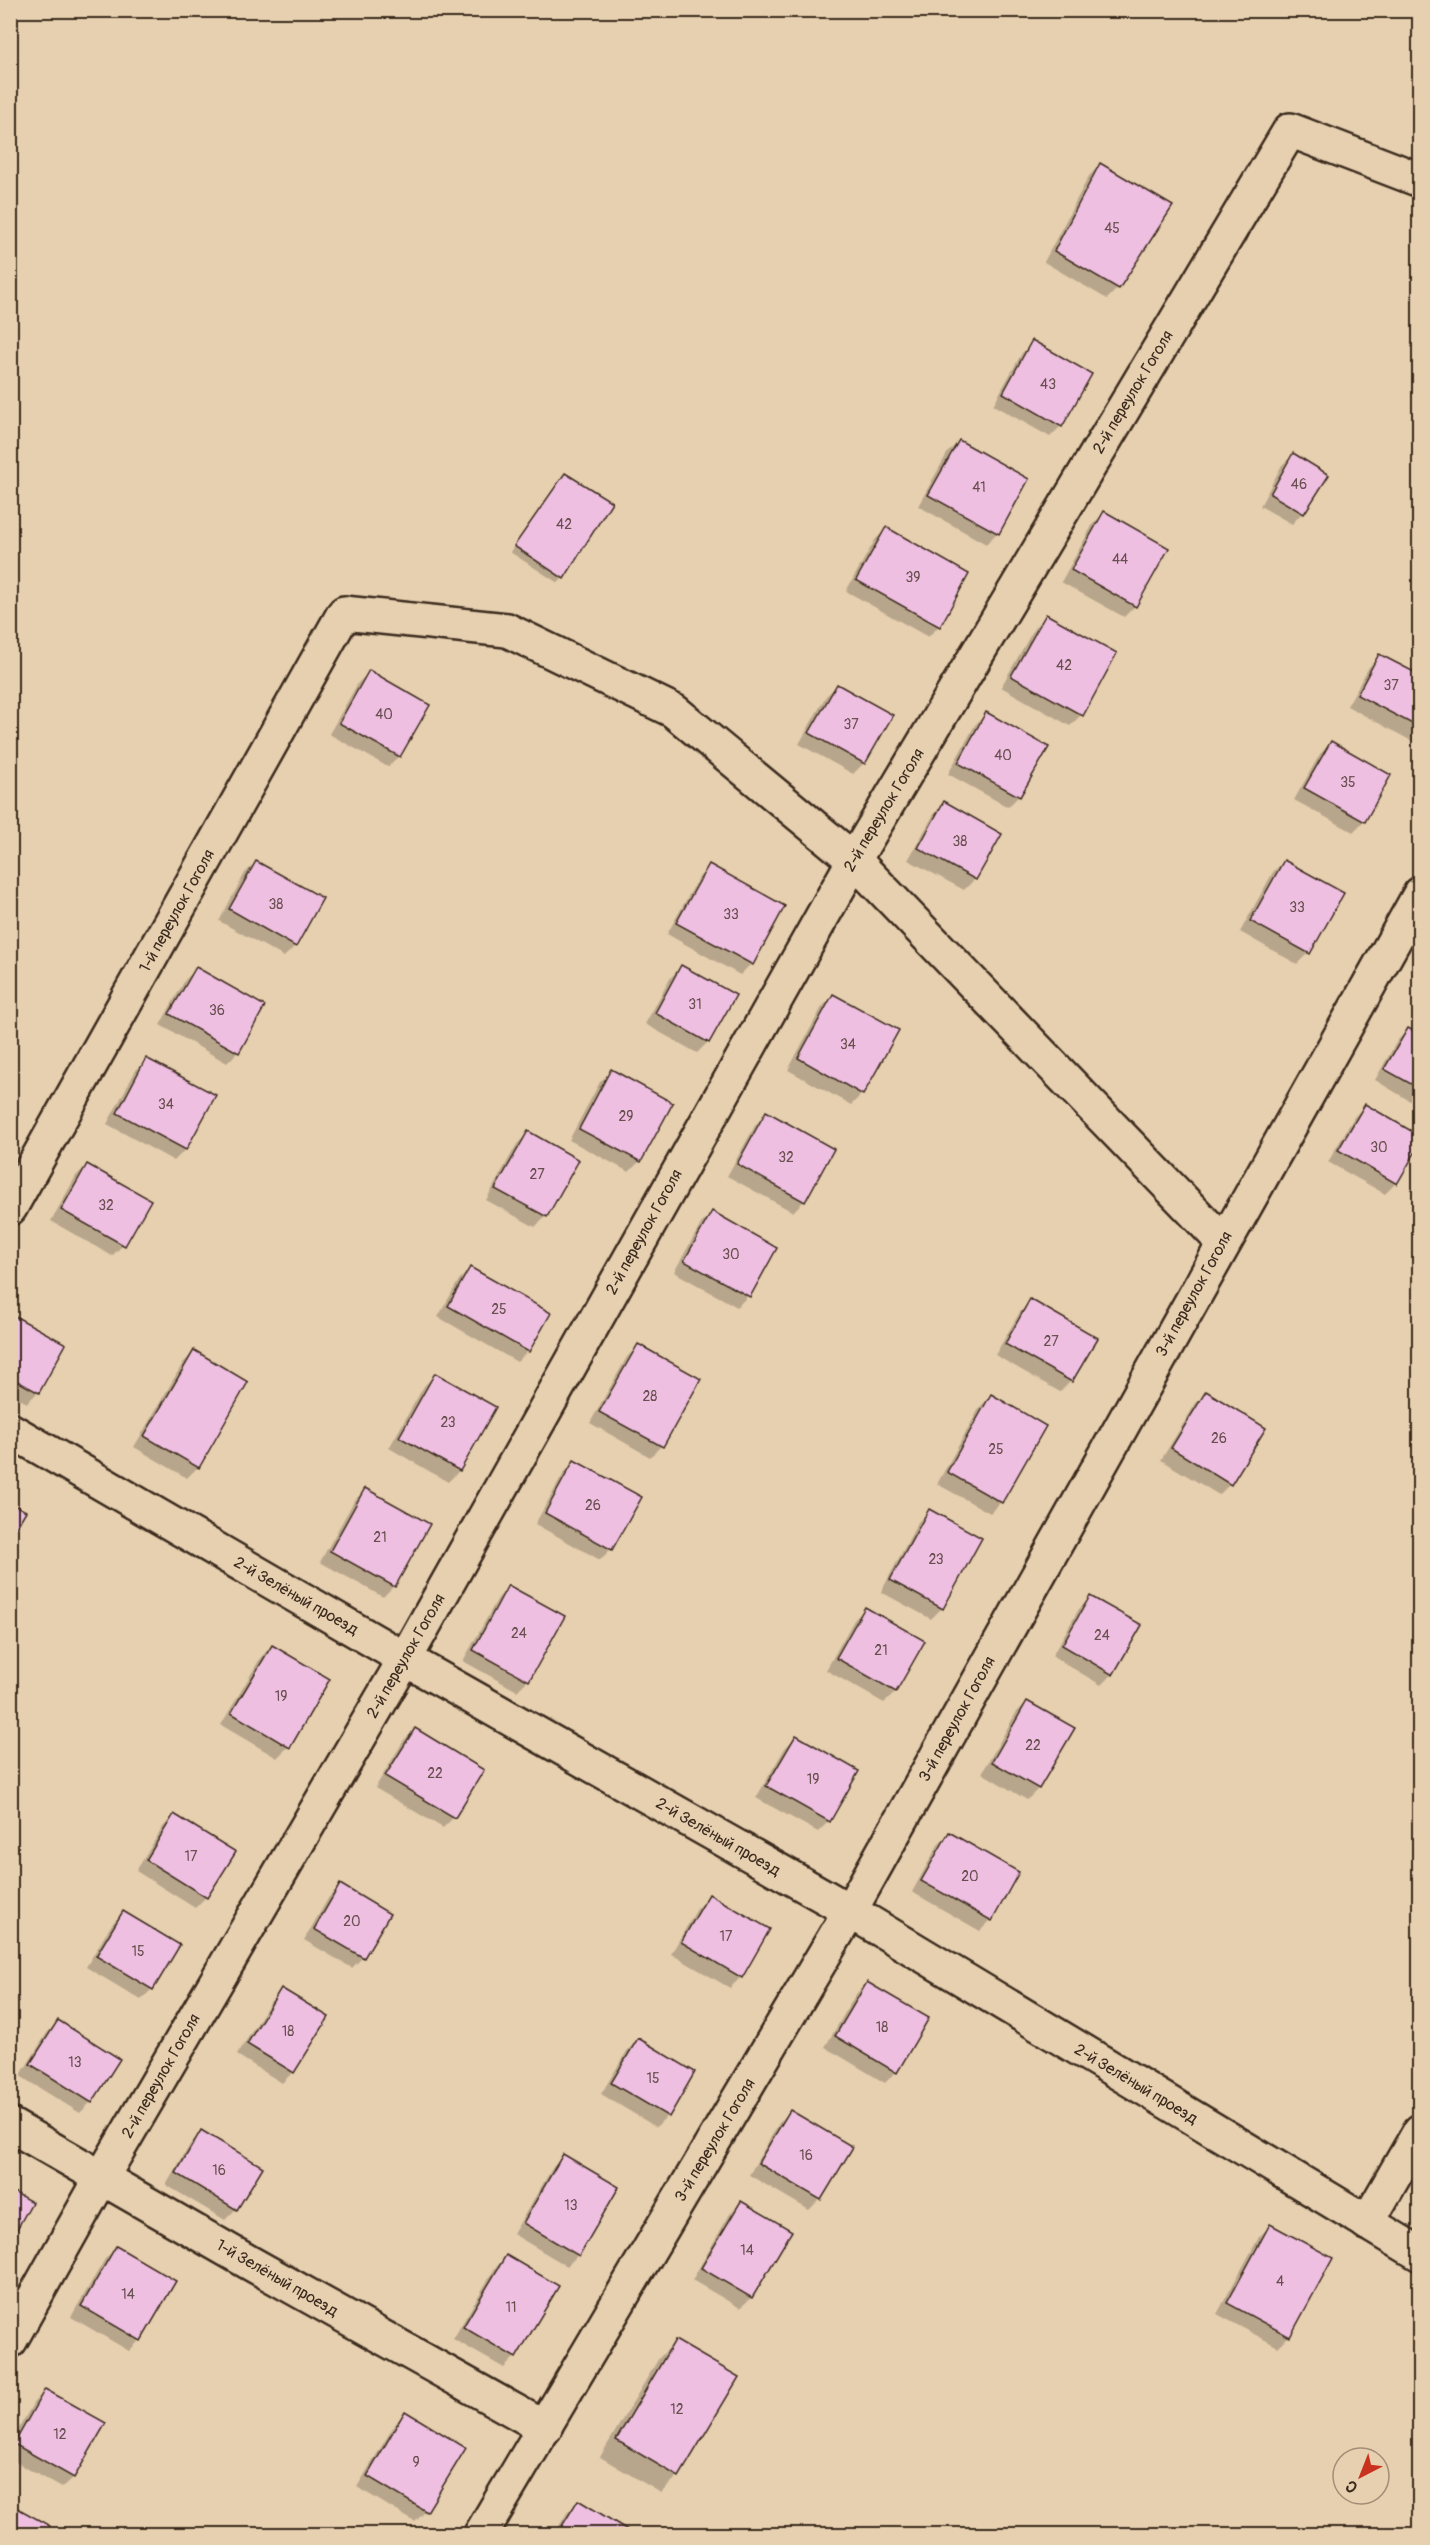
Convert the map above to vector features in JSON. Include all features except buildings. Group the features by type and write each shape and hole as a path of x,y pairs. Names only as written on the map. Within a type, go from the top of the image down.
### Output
{"street":[{"name":"2-й переулок Гоголя","path":"10,2341 102,2177 405,1659 854,860 1290,130 1419,180"},
{"name":"1-й переулок Гоголя","path":"10,1208 344,613 507,630 674,711 854,860"},
{"path":"854,860 1223,1242"},
{"name":"3-й переулок Гоголя","path":"481,2535 850,1911 1419,894"},
{"name":"2-й Зелёный проезд","path":"10,1430 405,1659 850,1911 1419,2254"},
{"name":"1-й Зелёный проезд","path":"10,2125 250,2263 545,2428"},
{"path":"1367,2223 1419,2131"}]}
